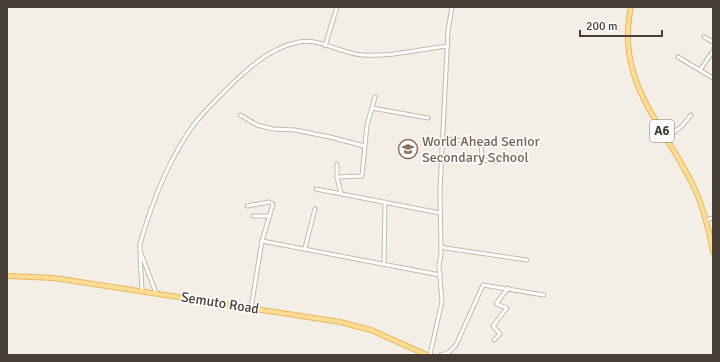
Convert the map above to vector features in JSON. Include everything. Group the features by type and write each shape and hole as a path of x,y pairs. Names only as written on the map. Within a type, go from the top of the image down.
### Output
{"main road":[{"name":"A6","path":"632,7 628,40 629,60 634,79 644,101 693,186 706,220 713,252"},
{"name":"Semuto Road","path":"7,276 54,278 142,290 361,327 396,340 428,355"}],"street":[{"path":"325,46 337,7"},
{"path":"428,355 441,306 440,213 448,46 452,7"},
{"path":"704,37 713,42"},
{"path":"142,290 140,244 154,197 180,146 209,106 249,67 268,54 300,42 313,42 349,53 365,56 395,54 448,46"},
{"path":"700,70 713,51"},
{"path":"678,57 713,78"},
{"path":"337,177 362,176 367,125 375,97"},
{"path":"372,108 428,118"},
{"path":"240,115 257,125 273,129 296,130 330,136 364,146"},
{"path":"666,138 682,126 691,115"},
{"path":"443,139 481,142 482,160 499,161"},
{"path":"337,164 337,177 341,193"},
{"path":"316,189 440,213"},
{"path":"384,264 385,202"},
{"path":"247,206 272,203 270,216 262,241 251,308"},
{"path":"305,248 315,209"},
{"path":"253,216 270,216"},
{"path":"706,220 713,218"},
{"path":"262,241 440,275"},
{"path":"441,246 445,248 527,260"},
{"path":"140,251 156,293"},
{"path":"441,355 452,350 456,345 481,286 486,284 544,295"},
{"path":"494,340 500,334 493,326 507,308 496,304 508,288"}],"place":[{"name":"World Ahead Senior Secondary School","path":"408,149"}]}
